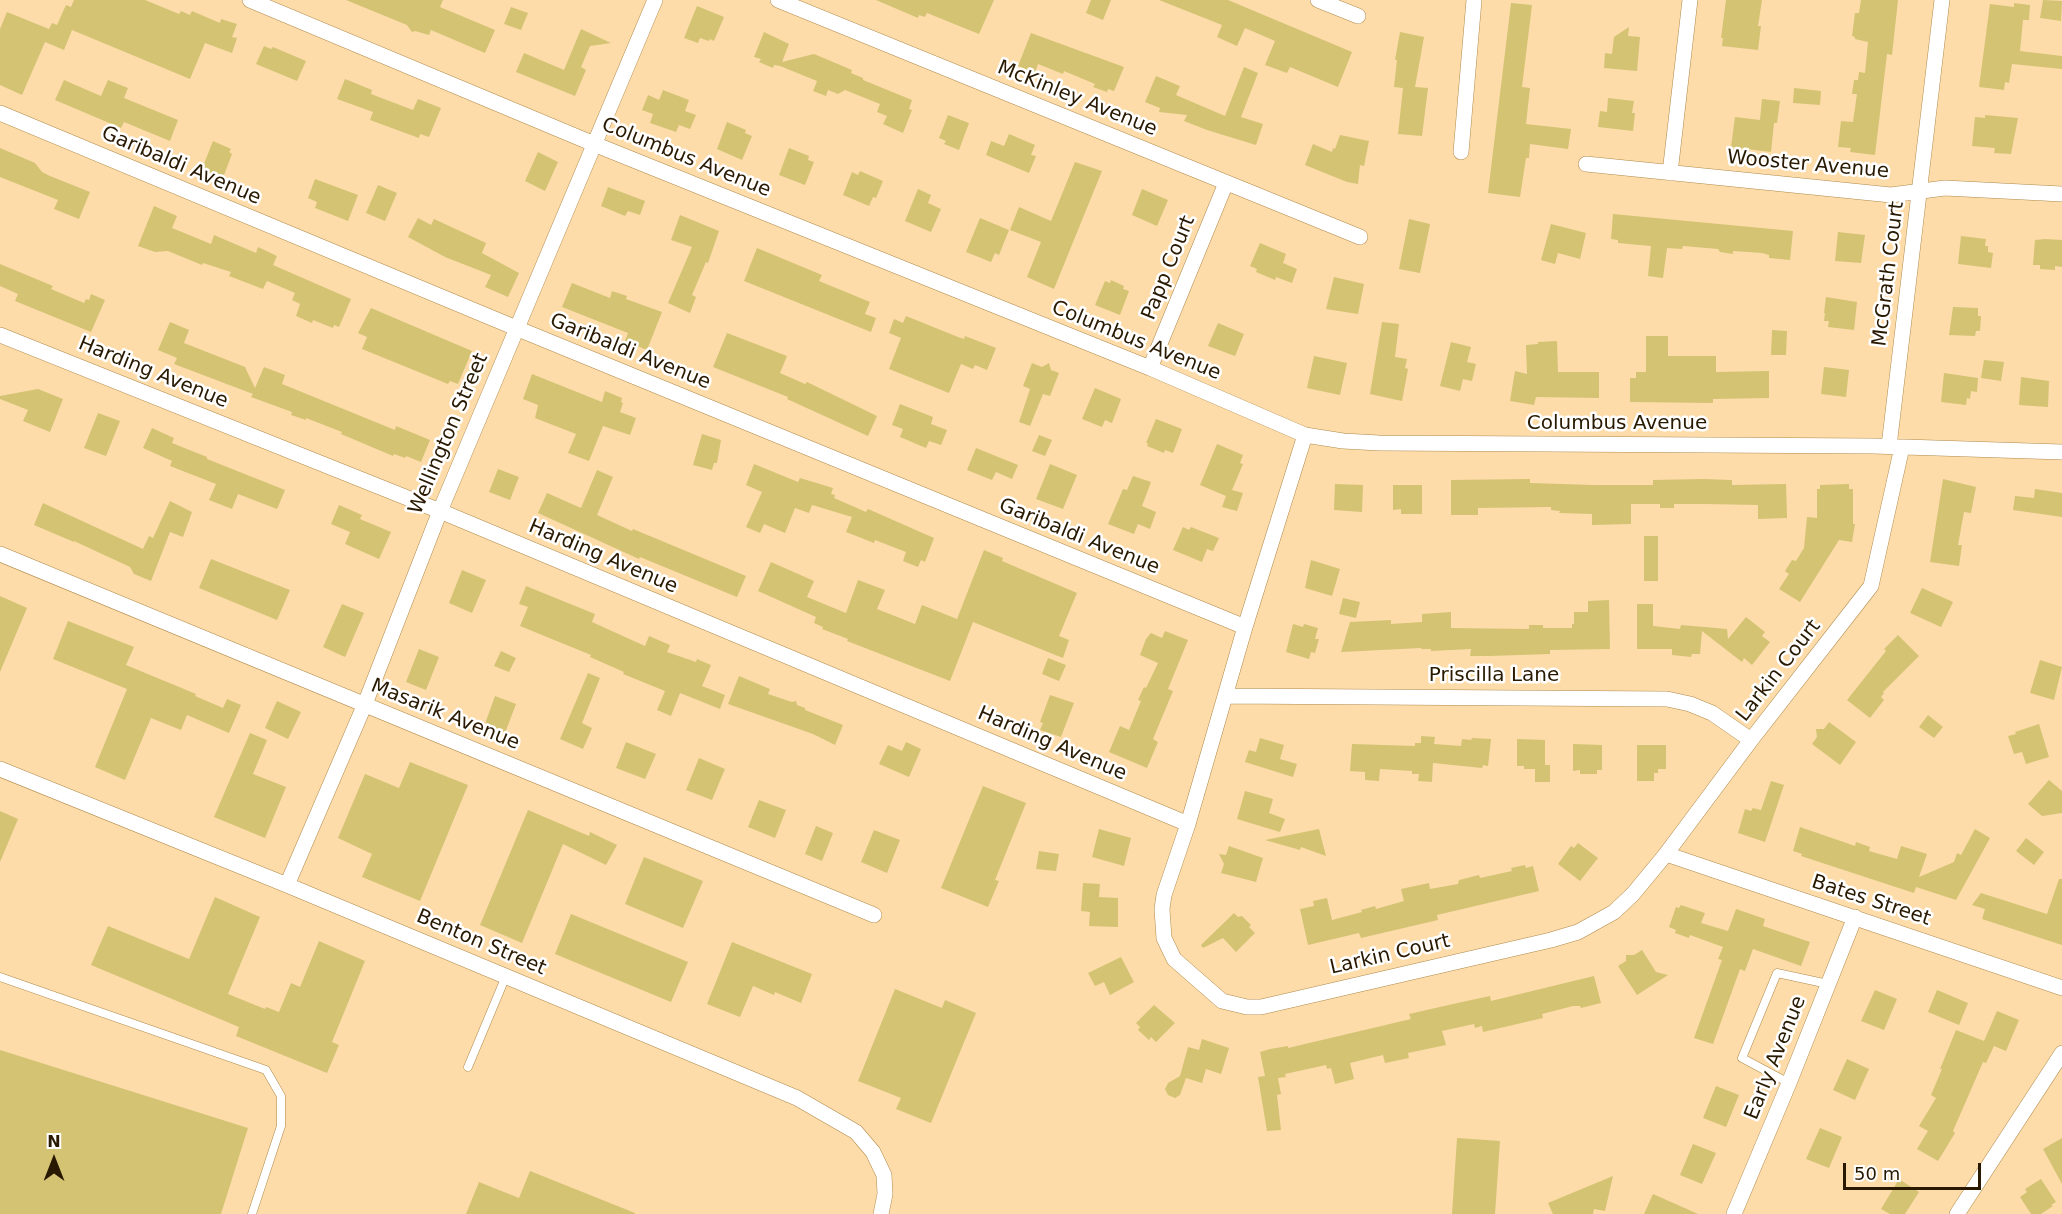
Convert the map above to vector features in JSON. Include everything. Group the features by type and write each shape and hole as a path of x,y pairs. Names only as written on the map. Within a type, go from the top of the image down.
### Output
{"street":[{"name":"Columbus Avenue","path":"250,0 594,144 1150,368 1305,435 1343,441 1379,443 1895,446 2062,452"},
{"name":"Wellington Street","path":"287,885 365,704 440,511 655,0"},
{"name":"McKinley Avenue","path":"778,0 1360,237"},
{"path":"1318,0 1358,16"},
{"path":"1461,152 1474,0"},
{"path":"1670,173 1690,0"},
{"name":"McGrath Court","path":"1895,446 1942,0"},
{"name":"Garibaldi Avenue","path":"0,113 516,328 1245,627"},
{"name":"Wooster Avenue","path":"1587,165 1891,195 1945,188 2062,194"},
{"name":"Papp Court","path":"1150,368 1226,183"},
{"name":"Harding Avenue","path":"0,335 440,511 1188,824"},
{"name":"Larkin Court","path":"1305,435 1245,627 1188,824 1164,895 1162,909 1164,938 1174,959 1222,1001 1247,1007 1284,1001 1551,940 1578,932 1614,912 1633,894 1666,854 1751,740 1872,586 1895,446"},
{"name":"Masarik Avenue","path":"0,554 874,915"},
{"name":"Priscilla Lane","path":"1226,696 1667,699 1690,704 1712,713 1751,740"},
{"name":"Benton Street","path":"0,769 287,885 797,1098 856,1132 873,1152 884,1176 885,1194 881,1214"},
{"name":"Bates Street","path":"1666,854 2062,988"},
{"name":"Early Avenue","path":"1734,1214 1855,917"},
{"path":"1957,1214 2060,1063"}],"lane":[{"path":"1789,1083 1742,1058 1777,973 1828,984"},
{"path":"468,1067 506,976"},
{"path":"0,977 266,1070 281,1096 281,1126 252,1214"}],"building":[{"path":"74,0 145,0 179,14 181,11 190,15 192,11 220,23 221,19 237,24 232,37 237,38 232,53 205,43 190,79 72,30 64,50 45,42 22,95 0,85 0,29 7,12 49,29 52,23 57,25 66,5 71,7"},
{"path":"346,0 443,0 440,7 495,30 485,53 431,30 429,35 412,32 407,25"},
{"path":"876,0 994,0 979,34 927,13 925,17 919,15 918,18"},
{"path":"1091,0 1111,0 1103,20 1086,13"},
{"path":"1159,0 1228,0 1352,52 1338,87 1290,67 1287,73 1265,65 1275,41 1245,28 1237,46 1217,37 1222,25"},
{"path":"1726,0 1762,0 1758,26 1761,26 1758,50 1722,46"},
{"path":"1861,0 1898,0 1892,55 1887,54 1875,155 1850,152 1851,148 1838,147 1841,121 1853,122 1857,94 1852,94 1854,80 1858,80 1859,72 1865,73 1868,42 1852,36 1855,13 1859,13"},
{"path":"2043,0 2062,1 2061,21 2040,18"},
{"path":"1511,3 1532,5 1522,87 1530,88 1526,124 1571,129 1568,149 1530,144 1520,197 1488,193"},
{"path":"2014,3 2030,5 2029,20 2023,20 2020,51 2062,56 2062,69 2012,64 2009,83 2005,82 2004,90 1979,87 1990,4 2014,7"},
{"path":"697,6 724,17 714,41 700,38 698,43 684,38"},
{"path":"511,7 528,13 521,30 504,24"},
{"path":"1629,27 1628,36 1640,37 1637,71 1604,68 1605,53 1612,54 1614,37"},
{"path":"581,29 611,43 590,46 581,67 586,70 575,96 516,72 524,53 564,70"},
{"path":"764,32 789,44 782,62 814,54 852,70 851,73 863,80 912,100 909,109 912,110 903,133 883,124 887,116 877,112 880,104 845,90 838,94 828,90 826,96 813,91 817,81 780,66 774,65 773,68 759,62 761,59 754,57"},
{"path":"1400,32 1424,37 1415,87 1428,88 1422,136 1398,134 1403,88 1394,87 1397,60 1395,60"},
{"path":"1031,33 1124,67 1114,91 1108,89 1107,92 1093,87 1095,84 1064,71 1063,74 1038,64 1035,73 1018,66"},
{"path":"264,46 271,49 273,47 306,61 297,81 256,64"},
{"path":"1244,67 1258,73 1241,117 1263,124 1256,145 1184,121 1187,115 1159,112 1160,108 1145,102 1156,76 1180,86 1176,95 1225,116"},
{"path":"345,79 372,90 371,94 413,110 418,99 441,108 429,137 420,134 419,138 370,120 373,112 337,99"},
{"path":"64,80 101,96 108,80 128,88 124,98 178,120 170,141 124,122 121,128 55,100"},
{"path":"1794,88 1821,91 1820,105 1793,103"},
{"path":"663,90 689,100 685,111 696,115 690,129 679,125 676,132 650,123 653,114 642,110 648,95 659,100"},
{"path":"1608,98 1634,101 1633,131 1598,127 1600,111 1607,112"},
{"path":"1762,99 1780,101 1777,123 1774,123 1771,152 1731,147 1735,117 1760,120"},
{"path":"948,115 969,123 959,150 944,144 946,141 939,138"},
{"path":"1985,115 2018,118 2011,154 1994,153 1995,148 1972,146 1975,117 1985,118"},
{"path":"727,122 746,130 745,133 752,136 742,160 717,149"},
{"path":"1009,134 1035,145 1031,155 1036,156 1029,173 986,155 991,141 1004,146"},
{"path":"1340,135 1369,141 1364,166 1360,165 1358,184 1347,182 1305,165 1313,144 1332,152"},
{"path":"213,141 231,149 229,152 232,154 221,183 200,174"},
{"path":"0,148 35,163 42,172 50,176 90,192 79,219 54,209 58,200 0,177"},
{"path":"789,148 809,156 808,160 814,162 805,185 779,175"},
{"path":"538,152 558,162 545,191 525,181"},
{"path":"1075,162 1102,171 1054,289 1027,277 1041,242 1010,230 1019,207 1051,221"},
{"path":"860,171 883,181 876,198 873,197 869,206 843,195 852,172 858,175"},
{"path":"315,179 358,195 348,221 315,208 317,202 308,198"},
{"path":"378,185 397,193 385,221 366,213"},
{"path":"608,187 645,201 640,215 628,211 625,216 601,206"},
{"path":"918,189 931,195 928,203 941,209 931,232 905,221"},
{"path":"1142,189 1168,200 1157,226 1132,215"},
{"path":"154,206 177,216 172,228 211,244 214,235 256,253 258,247 277,256 273,265 351,299 339,327 334,325 333,328 313,320 312,323 296,316 300,304 292,300 295,293 267,281 263,289 229,276 231,272 203,263 202,265 168,251 155,252 138,246"},
{"path":"1613,214 1793,231 1790,260 1769,258 1769,255 1762,253 1733,251 1733,254 1720,252 1718,249 1683,246 1682,249 1667,248 1663,278 1648,276 1651,246 1618,243 1618,240 1611,239"},
{"path":"680,215 719,231 708,263 706,262 692,295 696,297 690,313 668,303 692,247 671,240"},
{"path":"418,218 431,225 434,219 486,243 482,253 519,273 508,297 485,287 491,275 445,257 408,237"},
{"path":"980,218 1009,230 999,255 995,253 991,262 966,252"},
{"path":"1409,219 1430,224 1420,273 1399,269"},
{"path":"1551,224 1586,233 1580,259 1558,253 1555,264 1541,260"},
{"path":"1838,232 1865,235 1861,263 1835,261"},
{"path":"1961,236 1986,239 1985,246 1988,246 1988,252 1993,253 1991,268 1958,264"},
{"path":"2035,240 2062,240 2062,267 2055,266 2055,270 2040,269 2040,265 2033,265"},
{"path":"1260,243 1286,254 1283,263 1297,269 1292,283 1276,277 1275,280 1256,272 1257,269 1250,266"},
{"path":"757,248 822,275 819,281 870,302 865,314 876,318 871,332 744,281"},
{"path":"0,264 53,286 51,289 84,303 86,299 89,300 91,294 105,300 91,332 15,301 18,294 0,286"},
{"path":"1334,277 1364,284 1358,314 1326,309"},
{"path":"1111,280 1129,291 1120,315 1095,305 1105,281 1110,283"},
{"path":"572,283 610,298 612,291 627,296 626,299 662,312 647,350 625,341 628,333 562,307"},
{"path":"1826,297 1857,302 1854,330 1828,327 1829,321 1824,321"},
{"path":"1953,307 1978,308 1978,316 1981,316 1980,331 1976,331 1975,336 1949,335"},
{"path":"371,308 472,351 458,384 450,381 448,384 362,349 367,337 358,333"},
{"path":"906,316 958,337 964,339 965,336 996,348 987,370 975,365 973,369 961,364 949,393 889,369 901,338 889,333 894,319 903,323"},
{"path":"170,322 189,330 184,343 245,367 255,388 264,367 285,375 282,384 395,430 396,426 430,440 421,462 406,456 405,458 394,454 393,456 341,434 342,432 306,418 306,420 291,415 292,412 251,397 253,394 174,364 177,358 158,350"},
{"path":"1382,322 1399,324 1395,357 1407,359 1405,368 1408,369 1402,401 1370,394"},
{"path":"1218,323 1244,334 1235,356 1208,346"},
{"path":"1772,330 1787,331 1786,355 1771,355"},
{"path":"727,333 787,356 780,373 805,384 807,382 877,416 868,436 787,399 788,397 713,367"},
{"path":"1646,336 1668,336 1668,356 1716,356 1716,372 1769,371 1769,398 1713,399 1713,403 1630,402 1630,378 1636,378 1636,372 1646,372"},
{"path":"1557,341 1558,372 1599,372 1599,398 1536,397 1534,405 1510,401 1515,371 1527,374 1526,345"},
{"path":"1451,342 1471,347 1467,362 1476,364 1472,381 1463,379 1460,391 1440,386"},
{"path":"1314,356 1347,363 1340,395 1307,388"},
{"path":"1984,360 2004,362 2001,381 1981,378"},
{"path":"1032,363 1042,367 1049,363 1051,370 1059,373 1050,396 1043,394 1030,426 1019,422 1030,389 1023,386"},
{"path":"1824,367 1849,370 1846,397 1821,394"},
{"path":"1944,373 1978,378 1977,392 1971,391 1966,405 1941,402"},
{"path":"532,374 602,402 605,391 622,398 620,412 636,418 630,435 603,426 589,461 568,453 576,434 535,418 538,405 523,399"},
{"path":"2021,377 2049,381 2048,407 2019,405"},
{"path":"1095,388 1121,399 1112,423 1105,420 1102,427 1082,419"},
{"path":"38,389 63,399 50,432 23,421 28,410 0,399 0,396"},
{"path":"900,404 933,417 931,424 947,430 941,445 929,441 926,448 900,437 903,429 892,425"},
{"path":"98,413 120,421 106,456 84,448"},
{"path":"1156,419 1182,429 1173,453 1165,450 1164,453 1147,446 1148,443 1146,443"},
{"path":"152,428 174,438 172,443 285,490 277,509 238,494 232,509 209,500 216,484 170,466 172,461 143,448"},
{"path":"702,434 721,440 717,463 714,463 712,470 693,465"},
{"path":"1039,435 1052,440 1045,456 1032,451"},
{"path":"1217,444 1243,455 1240,463 1243,464 1232,490 1243,493 1237,511 1222,507 1226,496 1200,485"},
{"path":"976,448 1018,465 1012,479 996,472 992,480 967,470"},
{"path":"754,464 798,482 800,478 833,488 831,494 835,495 834,498 866,512 868,509 934,538 925,562 921,560 918,567 903,561 906,552 846,532 852,517 812,505 809,513 795,508 785,533 764,524 760,533 746,527 762,492 746,485"},
{"path":"1050,464 1077,475 1063,509 1036,499"},
{"path":"498,469 519,477 510,500 489,492"},
{"path":"597,470 613,477 597,515 746,576 737,597 640,557 639,559 538,513 547,493 581,508"},
{"path":"1133,476 1151,482 1142,506 1156,512 1150,529 1138,524 1134,534 1108,524 1123,489 1127,490"},
{"path":"1530,479 1530,483 1593,485 1653,485 1653,480 1703,479 1732,480 1732,485 1786,484 1787,518 1758,519 1758,505 1705,504 1674,504 1674,508 1660,508 1660,504 1631,504 1631,524 1592,525 1592,514 1559,513 1560,511 1551,510 1551,507 1478,508 1478,515 1451,515 1451,480"},
{"path":"1943,479 1976,487 1971,513 1964,512 1958,545 1962,545 1959,566 1930,562"},
{"path":"1335,484 1363,485 1362,512 1334,510"},
{"path":"1849,484 1849,489 1853,489 1853,524 1855,524 1852,542 1839,540 1800,602 1779,589 1789,574 1785,571 1792,560 1796,561 1804,548 1807,517 1817,518 1817,489 1820,489 1820,485"},
{"path":"1393,485 1422,485 1422,514 1401,514 1401,509 1393,510"},
{"path":"2035,489 2062,493 2062,517 2013,510 2015,496 2034,498"},
{"path":"170,501 192,512 183,537 170,532 151,581 134,574 130,567 34,525 43,503 143,549 149,536 153,538"},
{"path":"339,505 362,515 360,519 391,532 379,559 345,544 350,532 331,524"},
{"path":"1183,527 1189,530 1191,527 1219,538 1213,551 1207,549 1202,562 1173,550"},
{"path":"1644,536 1658,536 1658,581 1644,581"},
{"path":"984,550 1003,558 1002,561 1077,593 1059,636 1069,640 1063,658 973,622 950,681 847,641 848,639 822,629 823,627 814,623 816,617 758,591 771,562 814,581 807,597 846,613 858,580 885,590 877,609 915,624 922,605 957,619"},
{"path":"211,559 290,590 277,620 199,588"},
{"path":"1311,560 1340,569 1332,596 1305,588"},
{"path":"462,570 486,580 472,613 449,603"},
{"path":"526,586 595,614 592,622 645,646 649,636 670,645 667,652 711,665 702,686 725,695 720,709 680,693 671,716 657,710 665,691 623,674 624,672 590,657 591,655 520,626 528,607 519,604"},
{"path":"1922,588 1953,602 1941,627 1910,613"},
{"path":"0,596 27,608 0,672"},
{"path":"1343,598 1360,602 1356,618 1339,614"},
{"path":"1609,600 1610,649 1550,650 1550,654 1490,656 1470,656 1471,649 1431,651 1431,649 1421,648 1341,652 1350,622 1391,620 1391,624 1422,622 1422,614 1451,612 1451,628 1529,629 1529,625 1543,625 1543,628 1572,628 1574,612 1588,612 1588,601"},
{"path":"342,604 364,613 345,657 323,647"},
{"path":"1637,604 1653,604 1653,626 1680,629 1681,625 1727,629 1728,639 1746,617 1765,632 1762,636 1770,642 1752,665 1744,658 1742,662 1702,631 1700,654 1692,654 1691,657 1672,655 1672,649 1637,649"},
{"path":"68,621 134,647 126,665 196,694 195,696 223,708 227,699 241,705 229,733 187,715 181,730 151,718 125,780 95,767 127,689 53,659"},
{"path":"1293,624 1318,628 1315,639 1319,639 1315,653 1311,652 1309,659 1286,652"},
{"path":"1165,631 1188,640 1168,689 1173,691 1153,739 1158,742 1147,768 1109,752 1120,726 1129,730 1141,701 1138,700 1158,663 1140,655 1146,639 1151,633 1162,638"},
{"path":"1898,635 1919,656 1883,692 1881,697 1884,700 1870,718 1847,700 1886,651 1884,649"},
{"path":"419,649 439,657 426,690 406,682"},
{"path":"501,651 516,658 509,672 494,666"},
{"path":"1048,658 1066,665 1059,681 1042,674"},
{"path":"2040,660 2062,667 2054,700 2030,693"},
{"path":"588,673 600,678 582,723 592,728 583,749 560,739"},
{"path":"739,676 770,689 768,694 792,702 796,701 797,705 805,710 843,725 835,745 813,734 728,704"},
{"path":"1050,695 1074,703 1061,737 1040,730 1043,723 1040,722"},
{"path":"495,696 516,704 505,733 486,726"},
{"path":"277,701 301,712 288,739 265,728"},
{"path":"1928,715 1943,727 1934,738 1919,727"},
{"path":"1829,722 1856,742 1840,765 1812,744 1817,737 1816,729 1824,729"},
{"path":"2039,724 2049,757 2026,764 2022,752 2014,754 2008,736"},
{"path":"250,733 267,740 253,774 286,787 265,838 214,817"},
{"path":"1421,736 1435,737 1434,744 1461,746 1462,739 1491,739 1488,766 1483,765 1482,768 1433,763 1432,782 1418,781 1419,774 1412,774 1412,771 1380,769 1379,781 1365,780 1365,772 1350,771 1352,744 1415,746 1415,743 1421,743"},
{"path":"1260,738 1284,745 1280,759 1297,764 1293,777 1245,762 1249,750 1256,752"},
{"path":"1517,739 1545,740 1545,765 1550,765 1550,782 1535,782 1535,769 1524,769 1524,766 1517,766"},
{"path":"626,742 656,754 645,779 616,768"},
{"path":"906,742 921,749 909,777 879,764 888,745 902,751"},
{"path":"1573,744 1602,745 1602,770 1597,770 1597,774 1580,774 1580,770 1573,771"},
{"path":"1637,745 1666,745 1666,769 1658,769 1658,773 1654,773 1654,781 1637,781"},
{"path":"699,758 725,769 712,800 686,790"},
{"path":"410,762 468,785 420,901 362,877 372,854 338,838 365,774 399,788"},
{"path":"2049,780 2062,791 2062,813 2042,816 2028,804"},
{"path":"1771,781 1784,785 1765,842 1738,833 1745,809 1761,810"},
{"path":"983,786 1026,803 995,880 999,881 988,907 941,888"},
{"path":"1245,791 1273,799 1269,813 1285,819 1280,832 1237,819"},
{"path":"759,800 786,810 775,838 748,827"},
{"path":"528,810 589,836 590,832 617,845 606,865 563,844 522,943 480,925"},
{"path":"0,811 18,819 0,862"},
{"path":"816,826 833,833 822,861 805,854"},
{"path":"1800,827 1855,846 1856,842 1870,847 1869,851 1897,859 1901,846 1927,854 1919,877 1954,862 1957,853 1961,855 1975,829 1990,838 1956,900 1916,887 1914,893 1801,856 1802,854 1793,851"},
{"path":"1099,829 1131,838 1124,866 1092,857"},
{"path":"1319,829 1326,856 1301,847 1300,850 1265,840"},
{"path":"874,830 900,840 887,873 861,862"},
{"path":"2026,838 2044,852 2034,865 2016,851"},
{"path":"1578,843 1598,858 1580,881 1558,864 1571,846 1574,848"},
{"path":"1229,846 1263,858 1256,882 1221,873 1224,864 1219,854 1226,855"},
{"path":"1039,851 1059,854 1056,871 1036,869"},
{"path":"644,857 703,881 683,928 625,904"},
{"path":"1525,865 1526,868 1533,866 1539,891 1437,915 1438,920 1361,938 1359,933 1308,945 1300,909 1314,906 1313,901 1327,898 1332,920 1375,906 1376,909 1404,901 1401,889 1429,883 1430,889 1458,884 1459,880 1512,871 1511,868"},
{"path":"2059,879 2062,879 2062,945 1982,919 1985,909 1972,905 1981,893 2047,914"},
{"path":"1083,883 1100,884 1099,897 1118,898 1118,927 1089,926 1090,912 1081,911"},
{"path":"215,897 260,917 228,994 265,1009 266,1007 279,1012 291,983 300,987 319,941 365,961 332,1042 339,1045 327,1073 236,1036 239,1027 91,965 108,926 189,959"},
{"path":"1681,905 1705,913 1701,923 1728,931 1736,909 1765,919 1763,926 1810,942 1801,966 1753,949 1745,971 1740,969 1713,1044 1694,1038 1722,960 1718,959 1723,947 1690,935 1689,938 1675,933 1676,930 1669,927 1676,907 1679,908"},
{"path":"1234,913 1238,917 1242,916 1255,933 1236,952 1223,938 1203,948 1201,945"},
{"path":"571,914 688,962 671,1002 555,954"},
{"path":"732,942 812,974 801,1003 753,986 740,1017 707,1004"},
{"path":"1642,950 1656,972 1668,975 1637,995 1618,966 1626,961 1626,955 1634,955"},
{"path":"1121,957 1134,982 1110,995 1104,982 1095,986 1088,973"},
{"path":"1594,976 1601,1003 1581,1008 1573,1006 1542,1014 1543,1018 1483,1032 1482,1026 1475,1028 1474,1024 1442,1031 1446,1045 1408,1053 1409,1058 1385,1063 1383,1055 1350,1063 1354,1079 1335,1084 1331,1068 1327,1069 1326,1065 1285,1074 1286,1077 1278,1078 1281,1094 1277,1095 1281,1130 1267,1131 1258,1077 1265,1076 1260,1052 1288,1046 1288,1048 1411,1019 1409,1014 1490,996 1491,1001"},
{"path":"895,989 942,1008 945,1000 976,1013 931,1123 896,1109 901,1098 858,1081"},
{"path":"1875,990 1897,999 1884,1030 1861,1021"},
{"path":"1937,990 1968,1003 1959,1025 1928,1012"},
{"path":"1154,1005 1175,1023 1156,1042 1151,1037 1149,1040 1138,1030 1140,1027 1136,1023"},
{"path":"1997,1011 2019,1020 2006,1051 1994,1046 1986,1063 1983,1062 1953,1131 1955,1133 1938,1161 1917,1149 1928,1131 1919,1126 1936,1098 1931,1095 1942,1069 1940,1069 1956,1030 1984,1041"},
{"path":"1202,1039 1229,1048 1221,1074 1206,1069 1202,1083 1186,1078 1180,1095 1175,1098 1168,1095 1165,1089 1168,1083 1180,1076 1188,1047 1199,1050"},
{"path":"0,1050 248,1128 221,1214 0,1214"},
{"path":"1847,1059 1869,1069 1855,1100 1833,1090"},
{"path":"1716,1086 1739,1095 1726,1127 1703,1118"},
{"path":"1820,1128 1842,1137 1829,1168 1806,1159"},
{"path":"1457,1138 1500,1141 1495,1214 1452,1214"},
{"path":"2062,1138 2062,1184 2043,1149"},
{"path":"1693,1144 1716,1153 1702,1184 1680,1175"},
{"path":"530,1171 635,1214 466,1214 479,1182 519,1198"},
{"path":"1613,1176 1605,1211 1594,1209 1593,1214 1553,1214 1548,1203"},
{"path":"1899,1179 1919,1192 1905,1214 1890,1214 1881,1209"},
{"path":"2041,1179 2056,1202 2041,1214 2031,1214 2020,1197 2027,1192 2025,1189"},
{"path":"1653,1194 1698,1214 1644,1214"}]}
